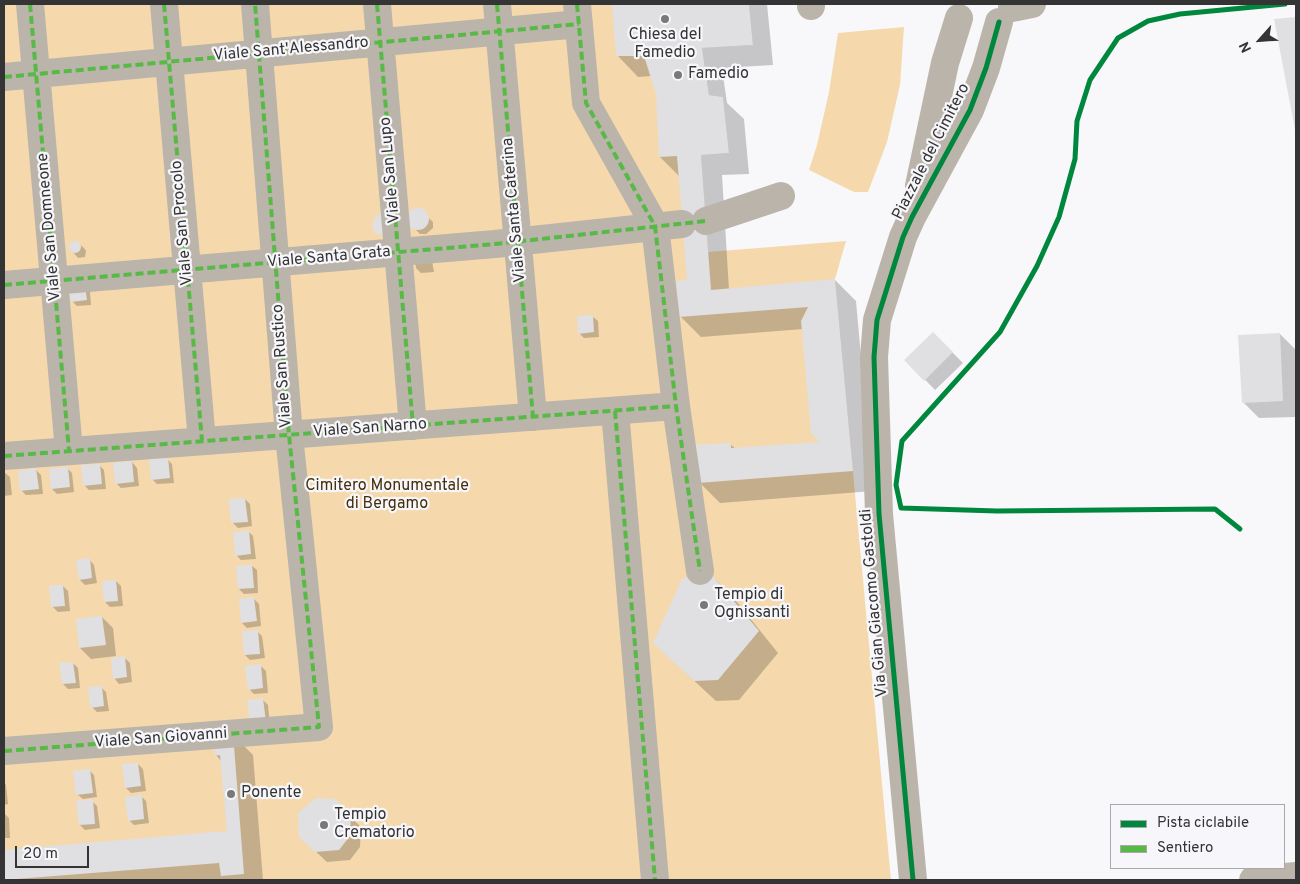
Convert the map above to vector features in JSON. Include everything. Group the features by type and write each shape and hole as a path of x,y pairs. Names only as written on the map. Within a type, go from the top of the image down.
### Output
{"street":[{"name":"Viale San Domneone","path":"30,4 69,451"},
{"name":"Viale San Procolo","path":"164,4 202,441"},
{"name":"Viale San Rustico","path":"254,4 289,435 319,727"},
{"name":"Viale San Lupo","path":"378,4 413,426"},
{"name":"Viale Santa Caterina","path":"497,4 533,417"},
{"name":"Piazzale del Cimitero","path":"908,227 945,63 954,11 971,25 986,26 1014,9"},
{"name":"Piazzale del Cimitero","path":"908,227 970,110 986,68 1014,9"},
{"name":"Viale Sant'Alessandro","path":"4,77 498,31 578,14"},
{"path":"578,14 586,103 655,226 676,406 700,571"},
{"name":"Viale Santa Grata","path":"4,285 519,242 694,223 781,196"},
{"name":"Via Gian Giacomo Gastoldi","path":"908,227 877,320 874,357 879,514 913,880"},
{"name":"Viale San Narno","path":"4,456 676,406"},
{"path":"615,410 655,880"},
{"name":"Viale San Giovanni","path":"4,751 319,727"},
{"path":"1253,880 1296,876"}],"green space":[{"name":"Cimitero Monumentale di Bergamo","path":"4,4 749,4 753,45 702,48 709,95 723,97 729,153 701,155 708,252 846,241 835,279 891,880 4,880"},
{"path":"904,27 900,85 887,142 868,192 854,192 809,170 817,145 829,92 838,33"}],"building":[{"path":"612,4 749,4 753,45 702,48 709,95 723,97 729,153 701,155 711,290 835,279 853,471 698,483 695,445 731,443 731,448 819,442 811,433 801,321 808,307 679,317 676,281 687,280 677,156 659,157 656,94 644,56 616,56"},
{"path":"1296,17 1296,130 1295,130 1274,19"},
{"path":"418,208 426,211 429,219 426,227 418,230 410,227 407,219 410,211"},
{"path":"381,213 385,235 375,233 372,227 375,217"},
{"path":"77,241 80,242 80,252 73,253 70,252 69,245 70,242"},
{"path":"85,286 87,300 71,302 69,287"},
{"path":"593,315 594,332 578,334 577,316"},
{"path":"933,332 953,352 924,381 904,360"},
{"path":"1280,333 1283,401 1242,403 1238,335"},
{"path":"168,457 170,478 151,480 149,459"},
{"path":"132,461 134,482 115,484 113,463"},
{"path":"100,464 102,484 83,486 81,465"},
{"path":"68,467 70,487 51,489 49,469"},
{"path":"36,468 39,489 20,491 18,471"},
{"path":"245,498 248,522 231,523 229,499"},
{"path":"249,530 251,554 235,556 233,532"},
{"path":"90,558 92,578 79,580 76,560"},
{"path":"252,564 254,588 238,589 236,566"},
{"name":"Tempio di Ognissanti","path":"700,571 712,575 759,631 718,680 694,681 653,643 682,579"},
{"path":"116,580 118,601 104,602 102,581"},
{"path":"63,585 65,606 51,607 49,586"},
{"path":"254,597 257,621 241,623 239,599"},
{"path":"102,616 106,645 79,648 76,619"},
{"path":"258,630 260,654 244,655 242,631"},
{"path":"125,656 127,677 113,679 111,658"},
{"path":"73,662 76,683 62,684 59,663"},
{"path":"261,664 263,688 248,690 245,666"},
{"path":"102,686 104,706 90,708 88,687"},
{"path":"263,698 266,722 250,724 247,700"},
{"name":"Ponente","path":"233,733 244,874 221,876 219,863 4,880 4,850 227,831 220,755 215,756 213,735"},
{"path":"138,763 141,786 125,788 122,764"},
{"path":"90,769 93,793 76,795 73,771"},
{"path":"142,795 144,819 128,821 125,797"},
{"name":"Tempio Crematorio","path":"316,798 335,799 351,815 350,836 339,850 315,852 299,837 298,813"},
{"path":"93,799 95,824 79,825 76,801"}],"marked path":[{"path":"30,4 69,451"},
{"path":"164,4 202,441"},
{"path":"4,751 319,727 289,435 255,4"},
{"path":"377,4 413,426"},
{"path":"497,4 533,417"},
{"path":"577,4 586,103 655,226 676,406 700,571"},
{"path":"4,77 579,24"},
{"path":"4,285 495,244 706,221"},
{"path":"4,456 676,406"},
{"path":"615,411 655,880"}],"cycle path":[{"path":"1240,529 1215,509 997,511 901,508 896,485 902,441 1000,332 1037,266 1059,217 1075,159 1077,121 1090,80 1118,38 1148,21 1180,14 1285,4"},
{"path":"913,880 879,514 874,357 877,320 903,237 970,110 986,68 999,22"}],"place":[{"name":"Chiesa del Famedio","path":"665,19"},
{"name":"Famedio","path":"678,75"},
{"name":"Tempio di Ognissanti","path":"704,605"},
{"name":"Ponente","path":"231,794"},
{"name":"Tempio Crematorio","path":"324,825"}]}
